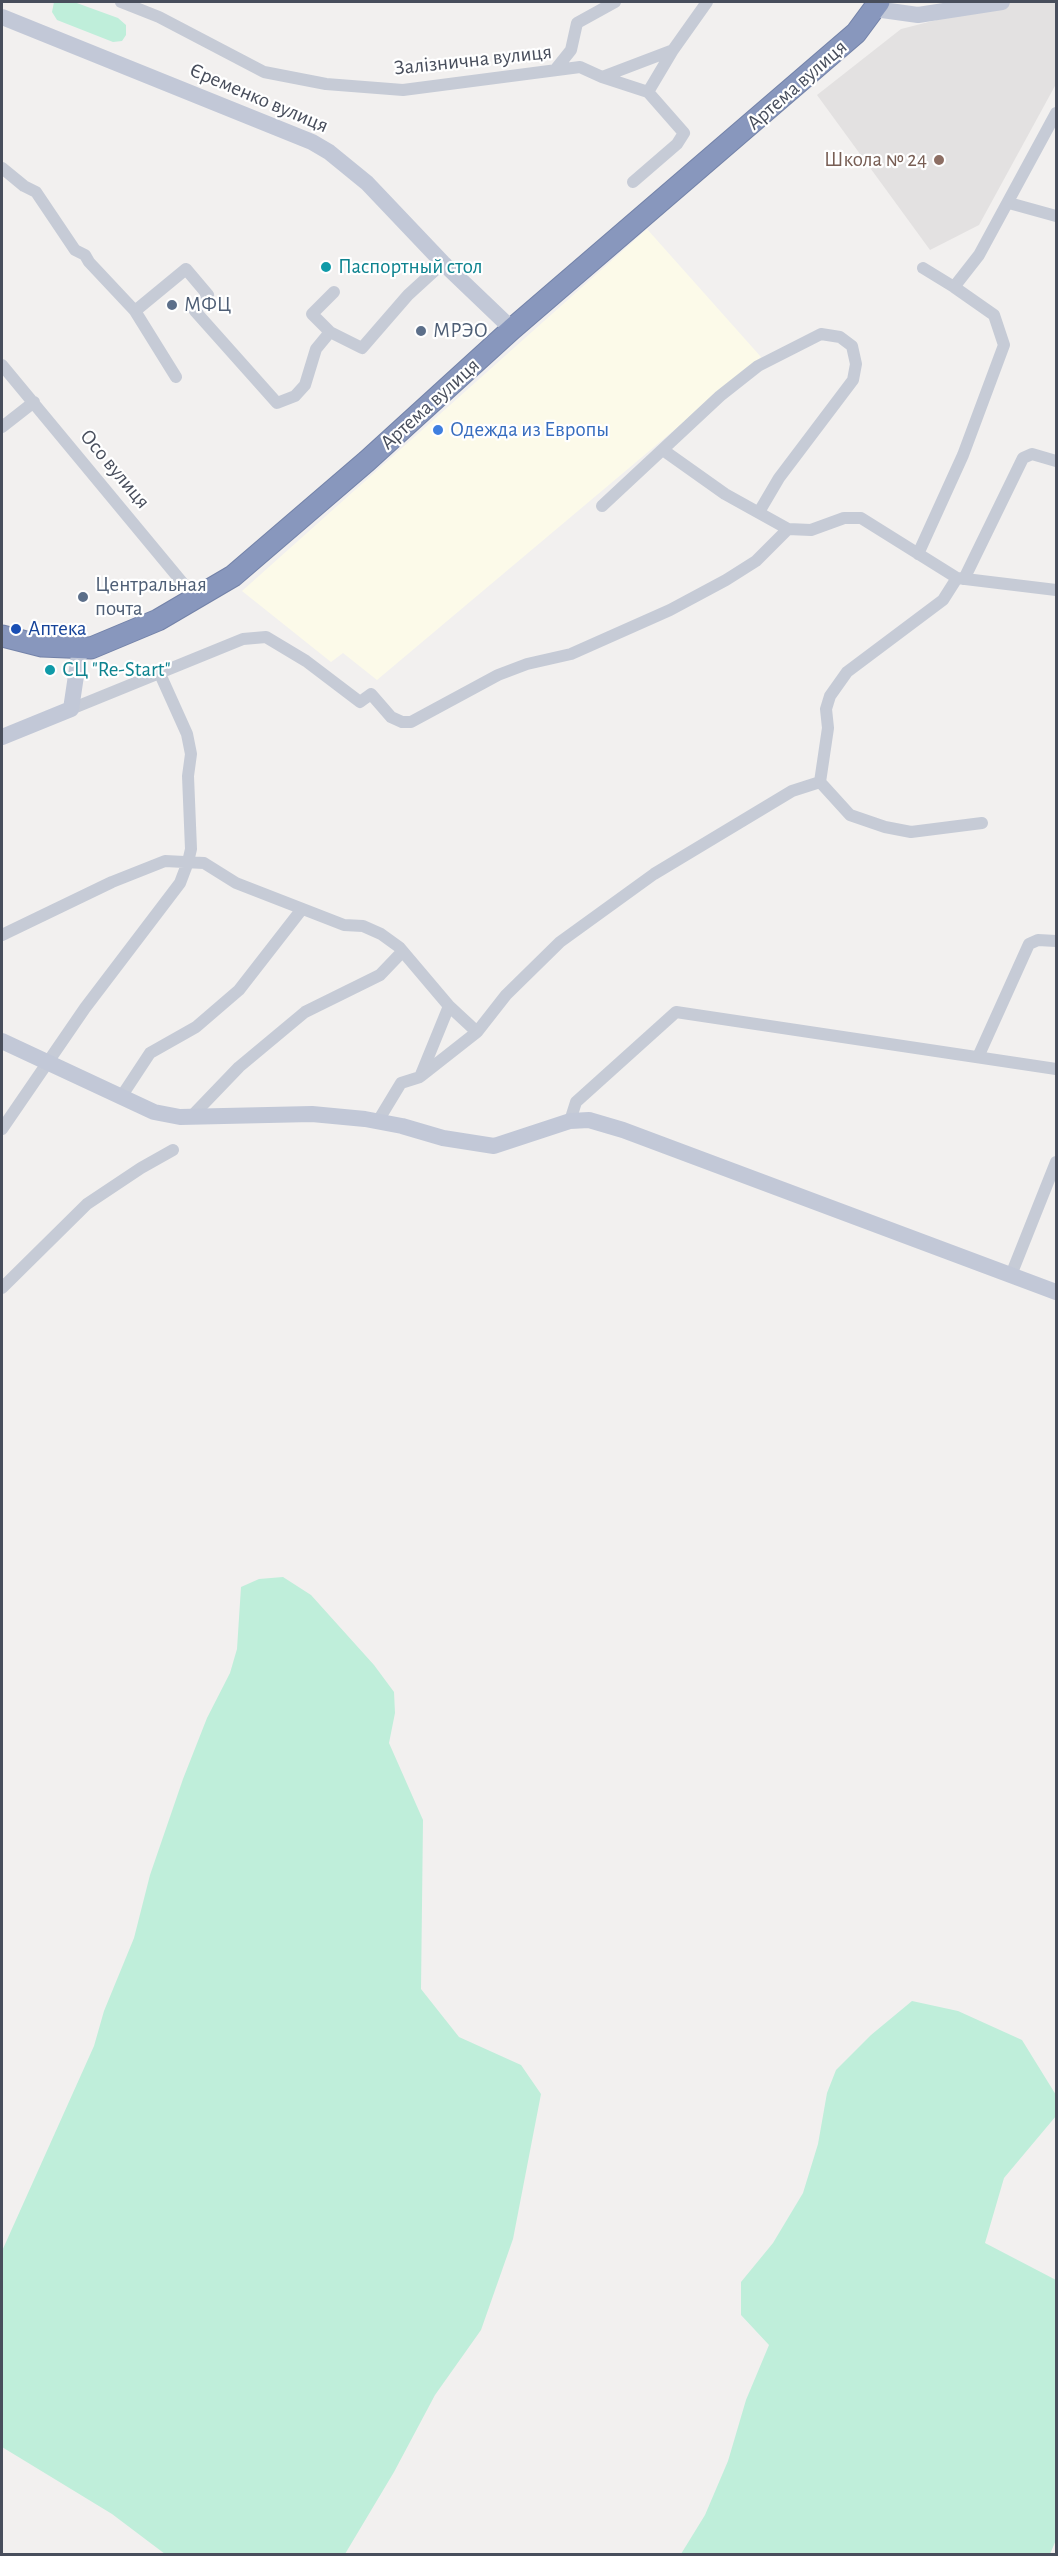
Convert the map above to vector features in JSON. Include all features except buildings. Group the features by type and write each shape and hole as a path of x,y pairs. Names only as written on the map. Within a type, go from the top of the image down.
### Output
{"highway":[{"name":"Артема вулиця","path":"85,649 131,633 196,599 233,576 367,461 512,329 856,33 877,5"},
{"path":"2,636 42,646 85,649"}],"street":[{"name":"Залізнична вулиця","path":"121,2 159,17 264,72 290,79 403,90 580,68 648,92"},
{"path":"555,70 571,50 577,23 615,2"},
{"path":"633,182 677,144 684,133 648,92 673,50 707,2"},
{"path":"877,5 918,15 1002,2"},
{"name":"Єременко вулиця","path":"2,17 312,142 368,183 443,263 512,329"},
{"path":"602,77 673,50"},
{"path":"954,287 980,255 1056,113"},
{"path":"2,168 24,186 36,192 75,250 85,255 135,310 176,377"},
{"path":"1009,202 1056,216"},
{"path":"334,292 312,314 330,332 362,348 408,295 443,263"},
{"path":"918,554 963,455 1004,345 994,315 923,268"},
{"path":"135,310 186,269 208,295 195,311 277,403 295,396 304,385 316,349 330,332"},
{"path":"602,506 720,396 758,366 821,334 840,337 852,346 856,364 853,380 779,478 759,512"},
{"name":"Осо вулиця","path":"2,365 196,599"},
{"path":"2,427 34,402"},
{"path":"663,450 726,494 788,529 811,530 844,518 861,518 960,578 1056,590"},
{"path":"820,782 828,728 826,709 830,696 847,672 943,600 960,578 1023,458 1032,454 1056,461"},
{"path":"2,737 243,639 266,637 306,661 360,702 371,694 391,717 402,722 411,722 498,675 526,664 571,654 670,610 756,561 788,529"},
{"path":"71,709 85,649"},
{"path":"2,1129 46,1062 180,883 188,862 192,849 188,776 191,754 187,734 160,674"},
{"path":"820,782 850,815 885,827 911,832 982,823"},
{"path":"378,1121 401,1083 420,1077 477,1032 506,995 570,935 654,874 792,791 820,782"},
{"path":"2,935 112,882 165,861 204,863 236,883 344,925 363,927 381,934 402,952 449,1006 477,1032"},
{"path":"121,1097 150,1053 196,1027 239,990 302,909"},
{"path":"978,1057 1029,944 1038,940 1056,941"},
{"path":"191,1117 239,1067 297,1019 380,975 402,952"},
{"path":"420,1077 449,1006"},
{"path":"570,1121 576,1101 676,1012 1056,1069"},
{"path":"2,1041 154,1112 191,1117 312,1114 378,1121 443,1138 494,1146 570,1121 589,1120 623,1130 1056,1292"},
{"path":"2,1288 87,1204 173,1150"},
{"path":"1011,1275 1056,1162"}],"shaded area":[{"name":"Школа № 24","path":"1008,2 1056,2 1056,84 979,225 930,250 817,95 901,29"},
{"path":"647,229 761,357 377,680 343,653 331,662 242,591"}],"green space":[{"path":"54,2 74,2 118,18 126,25 126,35 122,41 113,42 57,20 52,12"},
{"path":"283,1577 311,1595 374,1665 394,1692 395,1713 389,1743 423,1820 421,1989 459,2037 521,2065 541,2094 513,2239 481,2330 435,2395 394,2472 345,2554 165,2554 112,2514 2,2447 2,2251 94,2046 104,2011 134,1938 150,1875 183,1779 207,1718 230,1673 237,1649 241,1587 259,1579"},
{"path":"912,2001 958,2011 1022,2040 1056,2095 1056,2116 1004,2178 985,2243 1056,2280 1056,2540 1050,2554 681,2554 705,2515 728,2461 746,2400 769,2345 741,2315 741,2282 773,2243 803,2193 818,2144 827,2093 836,2070 871,2035"}],"place":[{"name":"Школа № 24","path":"939,160"},
{"name":"Паспортный стол","path":"326,267"},
{"name":"МФЦ","path":"172,305"},
{"name":"МРЭО","path":"421,331"},
{"name":"Одежда из Европы","path":"438,430"},
{"name":"Центральная почта","path":"83,597"},
{"name":"Аптека","path":"16,629"},
{"name":"СЦ \"Re-Start\"","path":"50,670"}]}
